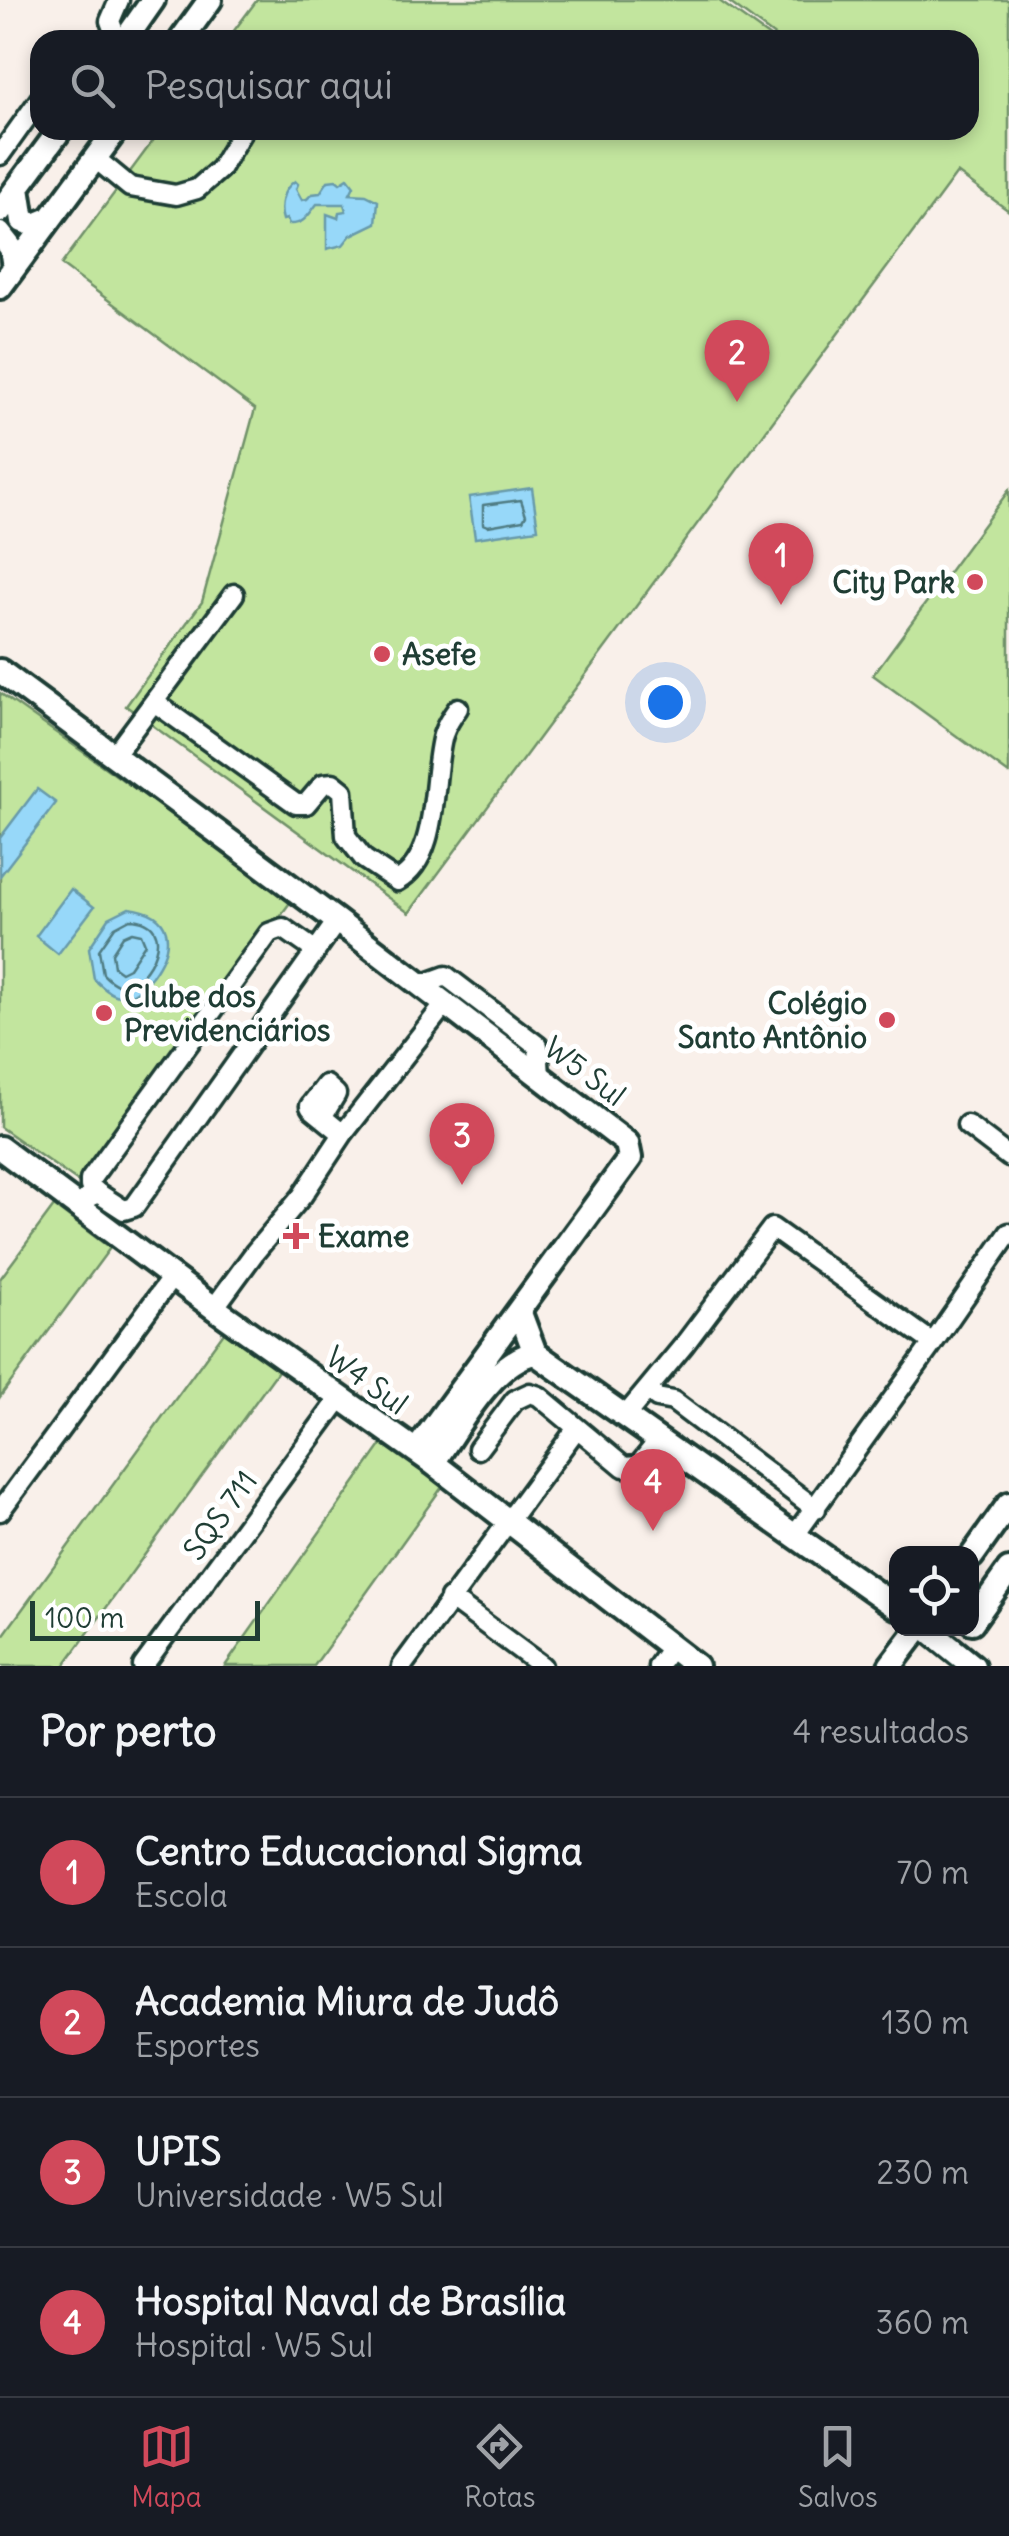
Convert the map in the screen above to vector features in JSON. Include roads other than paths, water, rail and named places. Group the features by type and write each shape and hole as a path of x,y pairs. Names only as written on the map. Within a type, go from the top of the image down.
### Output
{"main road":[{"path":"131,30 153,0"},
{"path":"188,30 210,0"},
{"path":"0,212 53,140"},
{"path":"0,287 109,140"},
{"path":"18,188 23,221 34,225 47,220"},
{"path":"0,234 11,248 14,267"},
{"name":"W5 Sul","path":"1,673 115,754 622,1138 630,1149 630,1158 520,1313"},
{"name":"W4 Sul","path":"3,1156 425,1457 508,1520 665,1657 696,1666"},
{"path":"520,1313 535,1353 889,1601"},
{"path":"425,1457 520,1313"},
{"path":"425,1457 498,1372 520,1356 535,1353"},
{"path":"979,1546 1009,1504"},
{"path":"979,1612 1009,1570"},
{"path":"890,1666 915,1636"},
{"path":"929,1636 946,1657 973,1666"},
{"path":"946,1657 961,1636"}],"street":[{"path":"113,30 110,21 119,0"},
{"path":"0,155 30,113"},
{"path":"96,159 130,187 176,195 198,189 220,170 237,140"},
{"path":"115,754 234,594"},
{"path":"154,702 289,801 306,804 323,784 334,783 343,791 346,836 364,859 397,881 410,874 427,837 444,732 458,708"},
{"path":"316,951 283,928 269,932 90,1180 90,1186 124,1210 134,1207 316,951 337,921"},
{"path":"421,985 446,976 538,1046 540,1076"},
{"path":"214,1308 302,1196 343,1134 446,1004"},
{"path":"322,1116 343,1134"},
{"path":"967,1126 1009,1157"},
{"path":"78,1208 98,1193"},
{"path":"631,1419 659,1396 772,1228 933,1343"},
{"path":"795,1536 809,1503 933,1343 1009,1233"},
{"path":"0,1511 172,1277"},
{"path":"478,1449 522,1394 538,1396 624,1466 634,1468 659,1440"},
{"path":"659,1396 809,1503"},
{"name":"SQS 711","path":"143,1666 341,1397"},
{"path":"402,1666 578,1428"},
{"path":"450,1598 542,1666"}],"water":[{"path":"348,178 354,186 350,194 378,201 376,223 351,235 343,245 327,249 327,214 338,218 339,212 346,211 344,204 317,204 299,223 283,220 283,199 295,181 302,200 320,193 328,181 340,183"},
{"path":"532,488 538,529 475,538 469,497"},
{"path":"37,789 56,803 0,876 0,838"},
{"path":"71,889 94,907 58,954 36,936"},
{"path":"129,908 155,916 166,931 167,941 160,964 142,988 128,996 118,996 94,979 89,948 109,918"}],"place":[{"name":"Academia Miura de Judô","path":"737,402"},
{"name":"City Park","path":"975,582"},
{"name":"Centro Educacional Sigma","path":"781,605"},
{"name":"Asefe","path":"382,654"},
{"name":"Clube dos Previdenciários","path":"104,1013"},
{"name":"Colégio Santo Antônio","path":"887,1020"},
{"name":"UPIS","path":"462,1185"},
{"name":"Exame","path":"296,1236"},
{"name":"Hospital Naval de Brasília","path":"653,1531"}]}
